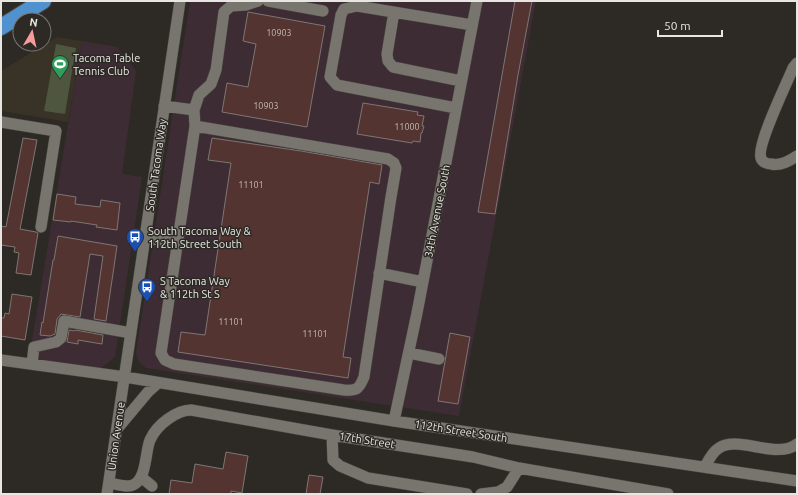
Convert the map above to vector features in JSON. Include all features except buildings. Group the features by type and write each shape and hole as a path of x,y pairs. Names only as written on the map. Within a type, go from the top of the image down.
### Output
{"highway":[{"path":"1,27 43,1"}],"street":[{"name":"South Tacoma Way","path":"125,377 180,1"},
{"path":"195,126 388,159 394,163 396,168 364,377 360,387 354,391 174,364 165,360 161,353 195,126 194,110 199,95 211,84 216,70 224,12 231,6 246,5 258,1"},
{"path":"268,1 323,11"},
{"name":"34th Avenue South","path":"394,421 423,282 476,1"},
{"path":"456,108 337,86 330,77 340,15 344,9 357,6 472,26"},
{"path":"394,12 388,54 388,61 393,67 461,81"},
{"path":"797,63 769,125 760,154 761,159 770,164 784,163 797,156"},
{"path":"164,106 194,110"},
{"path":"1,122 56,131 41,227"},
{"path":"145,238 177,242"},
{"path":"379,273 423,282"},
{"path":"32,364 34,347 56,342 61,338 64,321 131,333"},
{"path":"409,353 439,359"},
{"name":"112th Street South","path":"1,360 125,377 394,421 797,481"},
{"name":"Union Avenue","path":"107,494 125,377"},
{"path":"116,429 148,392 158,383"},
{"name":"17th Street","path":"141,477 145,466 149,442 153,434 163,423 177,413 195,410 332,435 473,457 519,468 668,494"},
{"path":"332,435 333,460 340,466 368,478 467,494"},
{"path":"705,468 711,456 718,448 725,445 734,444 783,449 794,447 797,444"},
{"path":"481,494 498,492 507,487 519,468"},
{"path":"109,483 132,485 141,477 152,486"}],"shaded area":[{"path":"190,1 536,1 459,416 146,368 138,360 136,353"},
{"path":"57,37 82,41 68,122 1,111 1,71 32,52 52,52 52,40"},
{"path":"82,41 117,47 136,71 122,174 142,177 115,357 100,369 29,359"}],"green space":[{"name":"Tacoma Table Tennis Club","path":"56,44 76,48 65,114 44,111"}],"place":[{"name":"Tacoma Table Tennis Club","path":"60,79"},
{"name":"South Tacoma Way & 112th Street South","path":"135,252"},
{"name":"S Tacoma Way & 112th St S","path":"147,302"}]}
